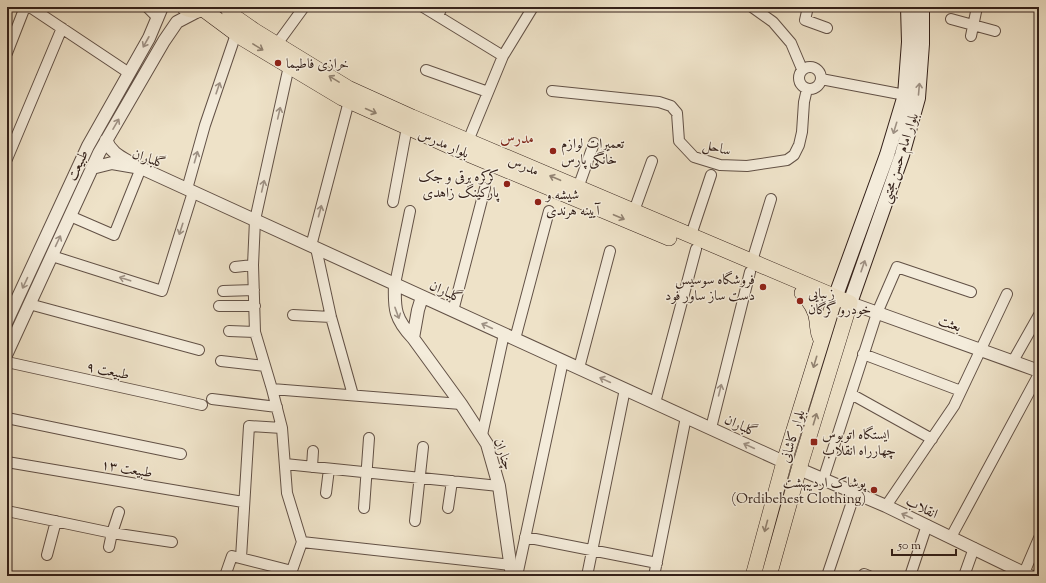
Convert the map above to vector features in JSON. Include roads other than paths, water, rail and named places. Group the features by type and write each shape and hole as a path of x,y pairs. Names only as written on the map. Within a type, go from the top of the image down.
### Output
{"main road":[{"path":"184,7 189,10 202,8"},
{"name":"مدرس","path":"226,7 232,15 348,88 468,141 506,163 578,188 634,211 693,242"},
{"name":"بلوار امام حسن مجتبی","path":"835,298 887,155 905,95 909,42 908,7"},
{"name":"بلوار امام حسن مجتبی","path":"850,303 902,155 918,98 922,44 922,7"},
{"name":"بلوار مدرس","path":"202,8 236,34 349,101 407,127 506,163 751,266 802,293 835,298"},
{"path":"866,212 880,217"},
{"path":"751,266 850,303"},
{"path":"802,293 814,308 818,321 817,332 821,343"},
{"name":"بلوار کاشانی","path":"753,576 784,462 835,298"},
{"name":"بلوار کاشانی","path":"769,576 799,469 850,303"},
{"path":"784,462 799,469"}],"street":[{"path":"7,53 25,7"},
{"path":"30,7 129,73"},
{"path":"146,7 160,13"},
{"path":"277,44 304,7"},
{"path":"423,7 440,12 503,56"},
{"path":"468,141 503,56 533,7"},
{"path":"752,7 773,22 791,43 802,69"},
{"path":"808,7 805,20 827,28"},
{"path":"971,36 977,7"},
{"name":"طبیعت","path":"7,353 71,212 106,140 164,41 177,22 202,8"},
{"name":"طبیعت","path":"7,321 88,146 129,73 160,13"},
{"path":"951,19 995,31"},
{"path":"7,160 62,28"},
{"path":"35,261 49,261 162,291 190,191 205,125 236,34"},
{"path":"236,557 291,573 302,542 288,493 282,428 266,366 255,332 254,306 253,265 255,220 289,66"},
{"path":"809,66 816,68 821,74 821,79 816,88 807,89 800,82 799,76 802,69 809,66"},
{"path":"426,70 488,92"},
{"path":"821,79 905,95"},
{"name":"ساحل","path":"552,91 659,102 671,106 677,113 679,141 694,157 720,165 747,166 787,160 794,155 799,145 802,132 804,102 807,89"},
{"path":"349,101 329,176 314,247 331,317 353,395"},
{"path":"393,202 407,127"},
{"path":"61,204 71,212 114,235 141,168 109,148 106,140"},
{"path":"578,188 594,143"},
{"path":"634,211 652,161"},
{"name":"گلباران","path":"92,168 112,163 141,168 784,462"},
{"path":"655,403 710,175"},
{"path":"453,311 485,188"},
{"path":"711,428 751,266 771,199"},
{"path":"395,284 410,211"},
{"path":"482,435 492,387 510,336 548,211"},
{"path":"579,368 610,251"},
{"path":"235,267 253,265"},
{"path":"823,480 877,313 897,267 971,292"},
{"name":"چناران","path":"395,284 394,306 399,319 406,331 413,338 461,404 488,444 499,486 514,572"},
{"path":"223,291 254,290"},
{"path":"886,506 954,406 1007,294"},
{"path":"413,338 422,297"},
{"name":"بعثت","path":"850,303 1039,371"},
{"path":"29,304 199,350"},
{"path":"219,306 254,306"},
{"path":"293,315 331,317"},
{"path":"1013,361 1039,315"},
{"path":"229,331 255,332"},
{"path":"863,354 961,391"},
{"path":"221,360 266,366"},
{"path":"302,542 407,554 514,572 525,537 564,361"},
{"name":"طبیعت ۹","path":"7,362 202,405"},
{"path":"951,537 1039,374"},
{"path":"272,389 461,404"},
{"path":"587,576 625,389"},
{"path":"851,394 932,439"},
{"path":"212,399 277,407"},
{"path":"654,576 686,417"},
{"path":"7,418 181,454"},
{"path":"225,576 236,557 243,502 249,426 282,428"},
{"path":"364,508 369,438"},
{"path":"415,521 423,447"},
{"path":"312,467 313,451"},
{"name":"طبیعت ۱۳","path":"7,462 243,502"},
{"path":"285,464 499,486"},
{"path":"326,493 329,469"},
{"name":"انقلاب","path":"799,469 927,525 1027,575"},
{"path":"448,508 452,481"},
{"path":"828,576 855,493"},
{"path":"7,511 112,533 172,542"},
{"path":"109,547 119,512"},
{"path":"47,555 56,521"},
{"path":"910,576 927,525"},
{"path":"525,537 657,563"},
{"path":"1027,575 1039,538"},
{"path":"964,576 974,548"}],"place":[{"name":"خرازی فاطیما","path":"278,63"},
{"name":"تعمیرات لوازم خانگی پارس","path":"553,151"},
{"name":"کرکره برقی و جک پارکینگ زاهدی","path":"507,184"},
{"name":"شیشه و آیینه هرندی","path":"538,202"},
{"name":"فروشگاه سوسیس دست ساز ساور فود","path":"763,287"},
{"name":"زیبایی خودرو گرگان","path":"800,301"},
{"name":"ایستگاه اتوبوس چهارراه انقلاب","path":"814,442"},
{"name":"پوشاک اردیبهشت (Ordibehest Clothing)","path":"874,490"}],"district":[{"name":"مدرس","path":"517,138"}]}
